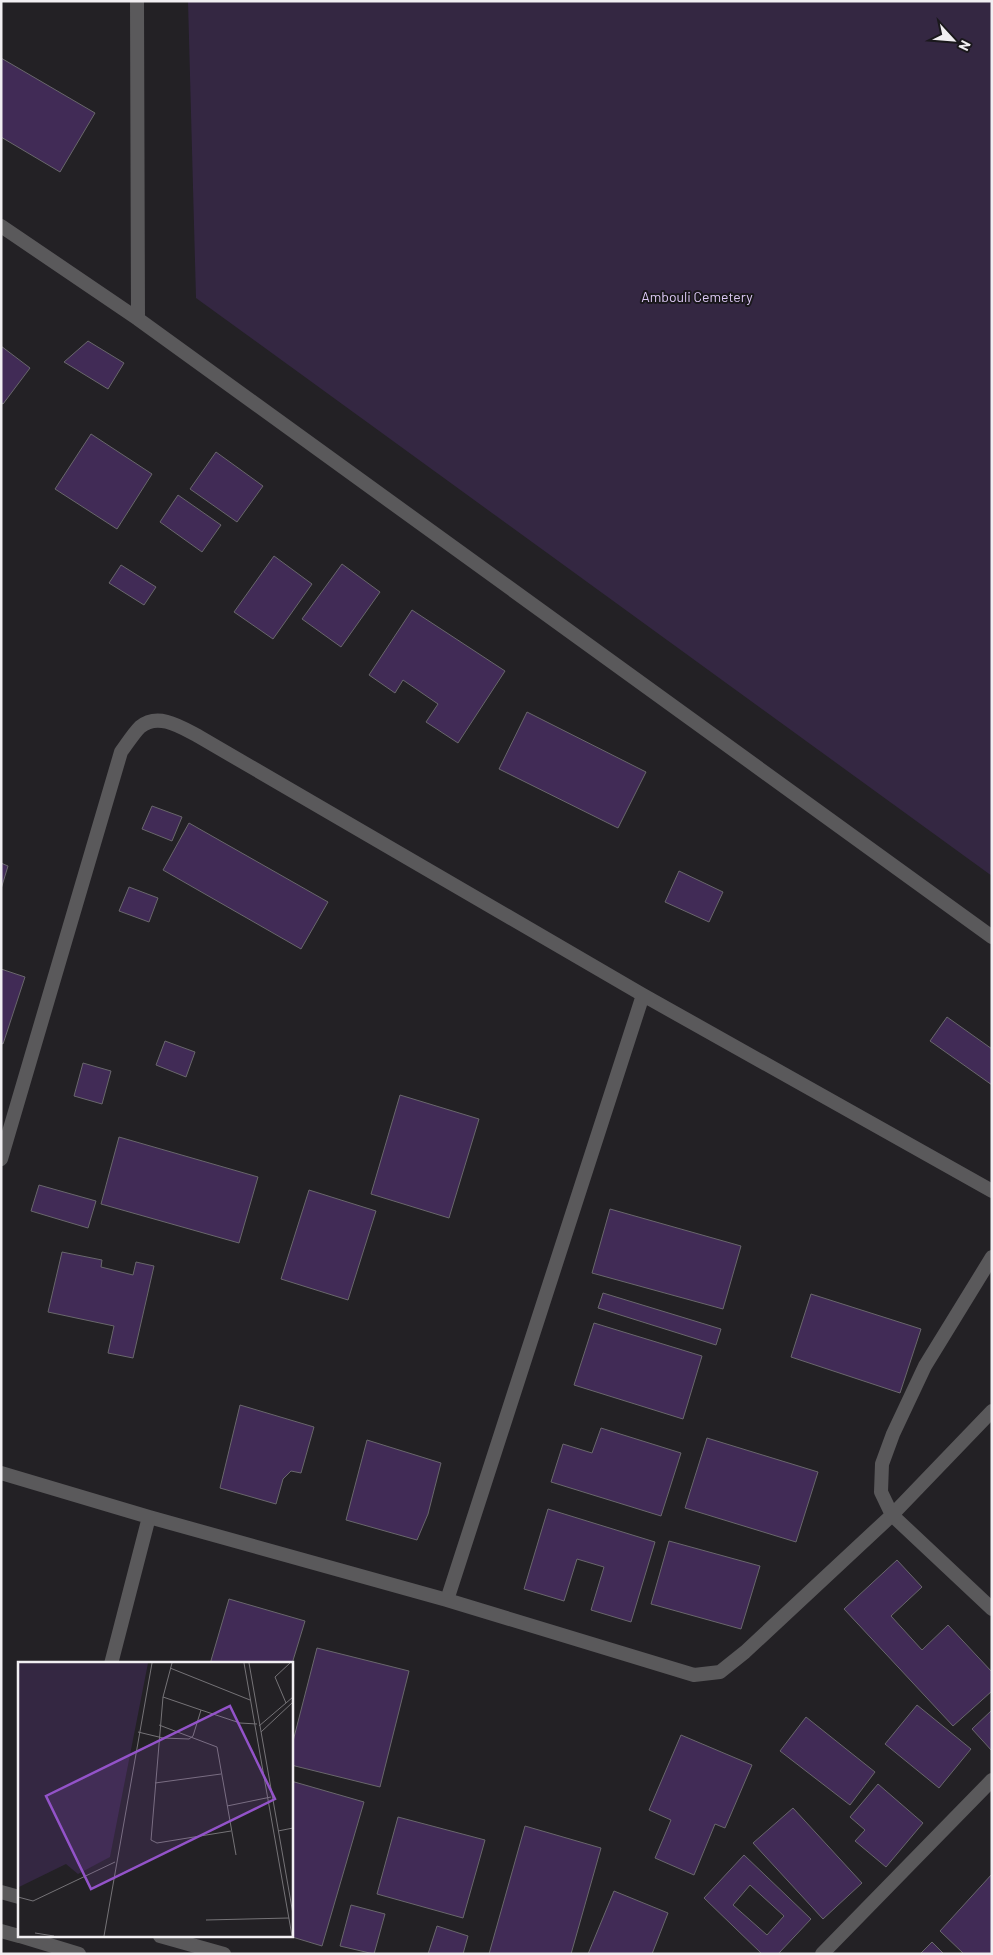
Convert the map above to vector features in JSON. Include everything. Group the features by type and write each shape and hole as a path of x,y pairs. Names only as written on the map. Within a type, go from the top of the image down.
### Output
{"street":[{"path":"137,1 138,319"},
{"path":"1,226 138,319 992,937"},
{"path":"1,1159 121,752 141,727 155,720 171,722 198,736 643,995 992,1191"},
{"path":"447,1600 643,995"},
{"path":"992,1257 925,1366 893,1434 882,1464 882,1492 892,1515 992,1609"},
{"path":"1,1473 149,1517 447,1600 694,1675 720,1672 745,1652 892,1515 992,1411"},
{"path":"111,1662 149,1517"},
{"path":"822,1954 992,1780"},
{"path":"1,1892 18,1897"},
{"path":"1,1931 18,1936"},
{"path":"167,1938 224,1954"},
{"path":"37,1939 79,1954"}],"green space":[{"name":"Ambouli Cemetery","path":"188,1 992,1 992,876 196,298"}],"building":[{"path":"1,58 95,113 60,172 1,137"},
{"path":"88,341 124,363 108,389 64,362"},
{"path":"1,346 30,368 3,404 1,403"},
{"path":"91,434 152,474 117,529 55,489"},
{"path":"216,452 263,486 237,522 190,489"},
{"path":"178,495 221,525 202,552 160,522"},
{"path":"274,556 312,584 273,639 234,612"},
{"path":"342,564 380,592 341,647 302,619"},
{"path":"121,565 156,587 144,605 109,583"},
{"path":"412,610 505,671 458,743 426,722 438,704 403,680 395,693 369,675"},
{"path":"527,712 646,772 618,828 499,769"},
{"path":"152,806 182,817 172,841 142,829"},
{"path":"189,823 328,902 301,949 163,870"},
{"path":"1,863 8,866 1,889"},
{"path":"679,871 723,892 709,922 665,902"},
{"path":"129,887 158,898 149,922 119,911"},
{"path":"1,969 25,977 3,1044 1,1043"},
{"path":"947,1017 992,1049 992,1085 930,1041"},
{"path":"165,1041 195,1052 186,1077 156,1065"},
{"path":"83,1063 111,1071 102,1104 74,1096"},
{"path":"400,1095 479,1119 449,1218 371,1194"},
{"path":"119,1137 258,1177 239,1243 101,1204"},
{"path":"39,1185 96,1201 88,1228 31,1211"},
{"path":"309,1190 376,1211 348,1300 281,1279"},
{"path":"610,1209 741,1246 723,1309 592,1273"},
{"path":"62,1252 102,1260 101,1267 133,1275 136,1262 154,1266 133,1358 108,1353 114,1326 48,1312"},
{"path":"603,1293 721,1329 716,1345 598,1308"},
{"path":"811,1294 921,1329 900,1393 791,1357"},
{"path":"594,1323 702,1356 683,1419 574,1385"},
{"path":"240,1405 314,1427 301,1473 291,1471 283,1479 276,1504 220,1488"},
{"path":"601,1428 681,1453 661,1516 551,1482 563,1444 592,1453"},
{"path":"707,1438 818,1472 796,1542 685,1508"},
{"path":"367,1440 441,1463 428,1514 417,1540 346,1520"},
{"path":"548,1509 655,1542 631,1622 591,1610 604,1567 577,1559 564,1601 524,1589"},
{"path":"669,1541 760,1566 741,1629 651,1604"},
{"path":"897,1560 922,1587 891,1616 922,1650 948,1625 992,1672 992,1691 953,1726 844,1609"},
{"path":"229,1599 305,1621 292,1664 292,1662 211,1662"},
{"path":"317,1648 409,1671 380,1787 292,1765 292,1745"},
{"path":"917,1705 971,1749 939,1788 885,1744"},
{"path":"992,1710 992,1751 972,1729"},
{"path":"806,1717 875,1772 850,1805 780,1751"},
{"path":"681,1735 752,1765 725,1828 715,1824 694,1875 655,1858 671,1820 649,1810"},
{"path":"292,1781 364,1802 322,1946 292,1937"},
{"path":"878,1784 923,1823 886,1867 855,1841 865,1830 850,1817"},
{"path":"793,1808 862,1883 823,1919 753,1843"},
{"path":"398,1817 485,1840 463,1918 377,1894"},
{"path":"525,1826 601,1848 571,1954 489,1954"},
{"path":"744,1855 811,1919 778,1954 762,1954 704,1898","holes":["750,1885 784,1916 767,1935 733,1905"]},
{"path":"992,1874 992,1954 964,1954 940,1931"},
{"path":"614,1891 668,1913 652,1954 588,1954"},
{"path":"351,1905 385,1914 374,1954 340,1946"},
{"path":"437,1926 468,1936 463,1954 428,1954"},
{"path":"932,1942 944,1954 920,1954"}]}
